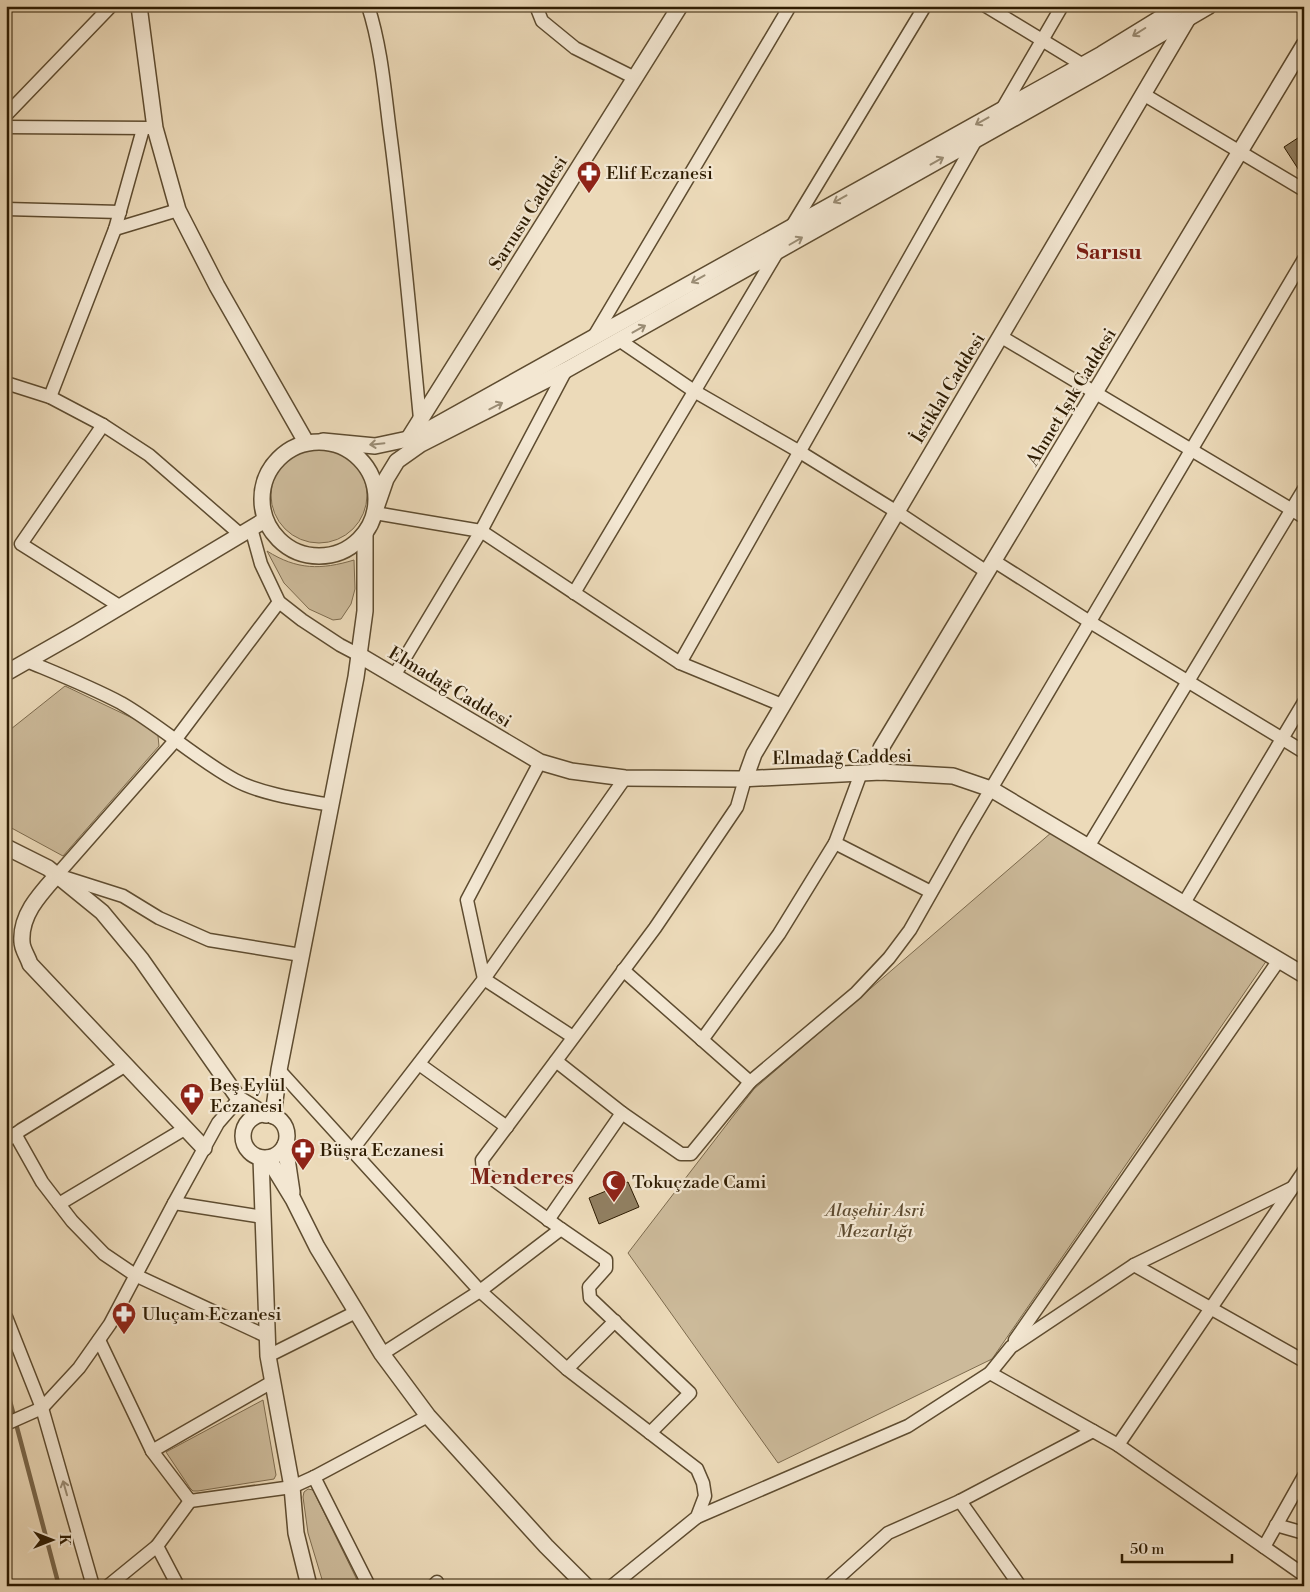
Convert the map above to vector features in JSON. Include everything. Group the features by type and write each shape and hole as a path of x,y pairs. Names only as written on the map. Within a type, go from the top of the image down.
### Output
{"street":[{"path":"6,115 111,6"},
{"path":"139,6 149,129 178,210 217,286 306,442"},
{"path":"368,6 373,22 384,82 398,190 420,419"},
{"path":"536,6 542,21 575,48 635,78"},
{"name":"Sarıusu Caddesi","path":"375,510 386,479 420,419 680,6"},
{"path":"593,338 790,6"},
{"path":"792,226 925,6"},
{"path":"986,6 1083,65"},
{"path":"1001,111 1062,6"},
{"path":"366,533 353,545 338,553 320,557 303,554 287,547 274,536 265,520 261,501 264,481 273,463 288,450 306,442 322,441 375,446 408,439 424,432 1083,65 1184,12 1208,6"},
{"path":"397,461 421,444 566,370 978,138 1184,12"},
{"name":"İstiklal Caddesi","path":"745,779 754,754 782,705 1143,94 1184,12"},
{"name":"Ahmet Işık Caddesi","path":"881,772 881,748 1304,44"},
{"path":"1143,94 1304,190"},
{"path":"6,127 149,129"},
{"path":"50,397 115,229 149,129"},
{"path":"680,663 978,138"},
{"path":"6,209 120,212"},
{"path":"115,229 178,210"},
{"path":"574,593 778,251"},
{"path":"556,1061 622,1113 681,1154 692,1154 750,1082 856,993 889,958 910,930 991,789 1304,259"},
{"path":"1000,336 1304,517"},
{"path":"619,340 694,391 800,452 896,512 1090,622 1304,752"},
{"path":"394,676 480,531 566,370"},
{"path":"6,383 50,397 103,425 149,455 246,532 279,602 302,620 359,655"},
{"path":"103,425 21,544 121,606"},
{"path":"269,1115 359,655 366,612 366,533 375,510 376,489 369,471 357,456 341,445 322,441"},
{"path":"1088,847 1304,489"},
{"path":"375,510 480,531 680,663 782,705"},
{"path":"6,673 265,520"},
{"path":"204,1148 30,964 22,943 24,925 32,904 175,740 279,602"},
{"name":"Elmadağ Caddesi","path":"359,655 540,762 572,770 625,778 745,779 881,772 953,776 991,789 1279,960 1302,969"},
{"path":"27,661 119,702 149,720 236,781 267,792 331,805"},
{"path":"1184,903 1304,702"},
{"path":"540,762 467,900 484,979 573,1037"},
{"path":"702,1040 778,934 835,843 861,773"},
{"path":"352,1150 484,979 625,778"},
{"path":"650,1433 690,1393 590,1298 589,1288 606,1268 606,1260 560,1230 483,1172 482,1160 655,928 737,807 745,779"},
{"path":"835,843 931,892"},
{"path":"6,847 48,868 102,912 141,959 239,1099 279,1119 286,1130 292,1199"},
{"path":"56,875 123,896 159,918 209,940 301,955"},
{"path":"612,1586 697,1517 908,1426 990,1373 1011,1347 1279,960"},
{"path":"623,970 750,1082"},
{"path":"419,1064 507,1127"},
{"path":"126,1065 11,1138 72,1221 104,1254 135,1275 266,1336"},
{"path":"279,1070 480,1291 567,1369 697,1469 703,1483 705,1496 697,1517"},
{"path":"239,1099 244,1136 248,1150 254,1155 264,1158 281,1152 286,1145"},
{"path":"6,1424 38,1410 79,1368 110,1324 218,1123 239,1099"},
{"path":"548,1220 622,1113"},
{"path":"244,1136 245,1129 253,1118 269,1115"},
{"path":"59,1204 186,1128"},
{"path":"264,1158 292,1199 317,1247 382,1354 428,1416 546,1546 586,1586"},
{"path":"264,1158 262,1217 268,1356 292,1487 296,1533 309,1586"},
{"path":"1118,1445 1304,1171"},
{"path":"1011,1347 1134,1265 1292,1188"},
{"path":"174,1203 262,1217"},
{"path":"382,1354 480,1291 560,1230"},
{"path":"1134,1265 1304,1361"},
{"path":"268,1356 356,1312"},
{"path":"6,1317 38,1410 93,1586"},
{"path":"567,1369 615,1321"},
{"path":"99,1340 152,1451 190,1501"},
{"path":"990,1373 1118,1445 1304,1575"},
{"path":"152,1451 272,1382"},
{"path":"108,1586 158,1546 190,1501 292,1487 428,1416"},
{"path":"829,1586 888,1533 960,1501 1093,1431"},
{"path":"1264,1547 1304,1476"},
{"path":"314,1477 369,1586"},
{"path":"960,1501 1020,1586"},
{"path":"1276,1525 1304,1533"},
{"path":"158,1546 178,1586"}],"green space":[{"path":"319,447 337,451 353,461 363,477 367,495 363,513 353,529 337,539 319,543 301,539 285,529 275,513 271,495 275,477 285,461 301,451"},
{"path":"267,551 299,565 320,567 354,560 355,589 351,604 341,619 333,620 309,609 284,583"},
{"path":"65,686 147,725 158,736 159,746 63,856 6,825 6,727 11,729"},
{"name":"Alaşehir Asri Mezarlığı","path":"1052,832 1267,960 992,1359 778,1463 628,1253 754,1089"},
{"path":"263,1400 276,1475 274,1479 193,1491 166,1452"},
{"path":"308,1489 313,1490 360,1586 324,1586 308,1533 303,1497 304,1492"}],"building":[{"path":"1304,134 1304,178 1284,147"},
{"name":"Tokuçzade Cami","path":"628,1182 639,1207 599,1224 589,1198"}],"waterway":[{"path":"6,1386 59,1586"}],"place":[{"name":"Elif Eczanesi","path":"589,194"},
{"name":"Beş Eylül Eczanesi","path":"192,1116"},
{"name":"Büşra Eczanesi","path":"303,1171"},
{"name":"Tokuçzade Cami","path":"614,1203"},
{"name":"Uluçam Eczanesi","path":"124,1335"}],"district":[{"name":"Sarısu","path":"1109,251"},
{"name":"Menderes","path":"522,1176"}]}
